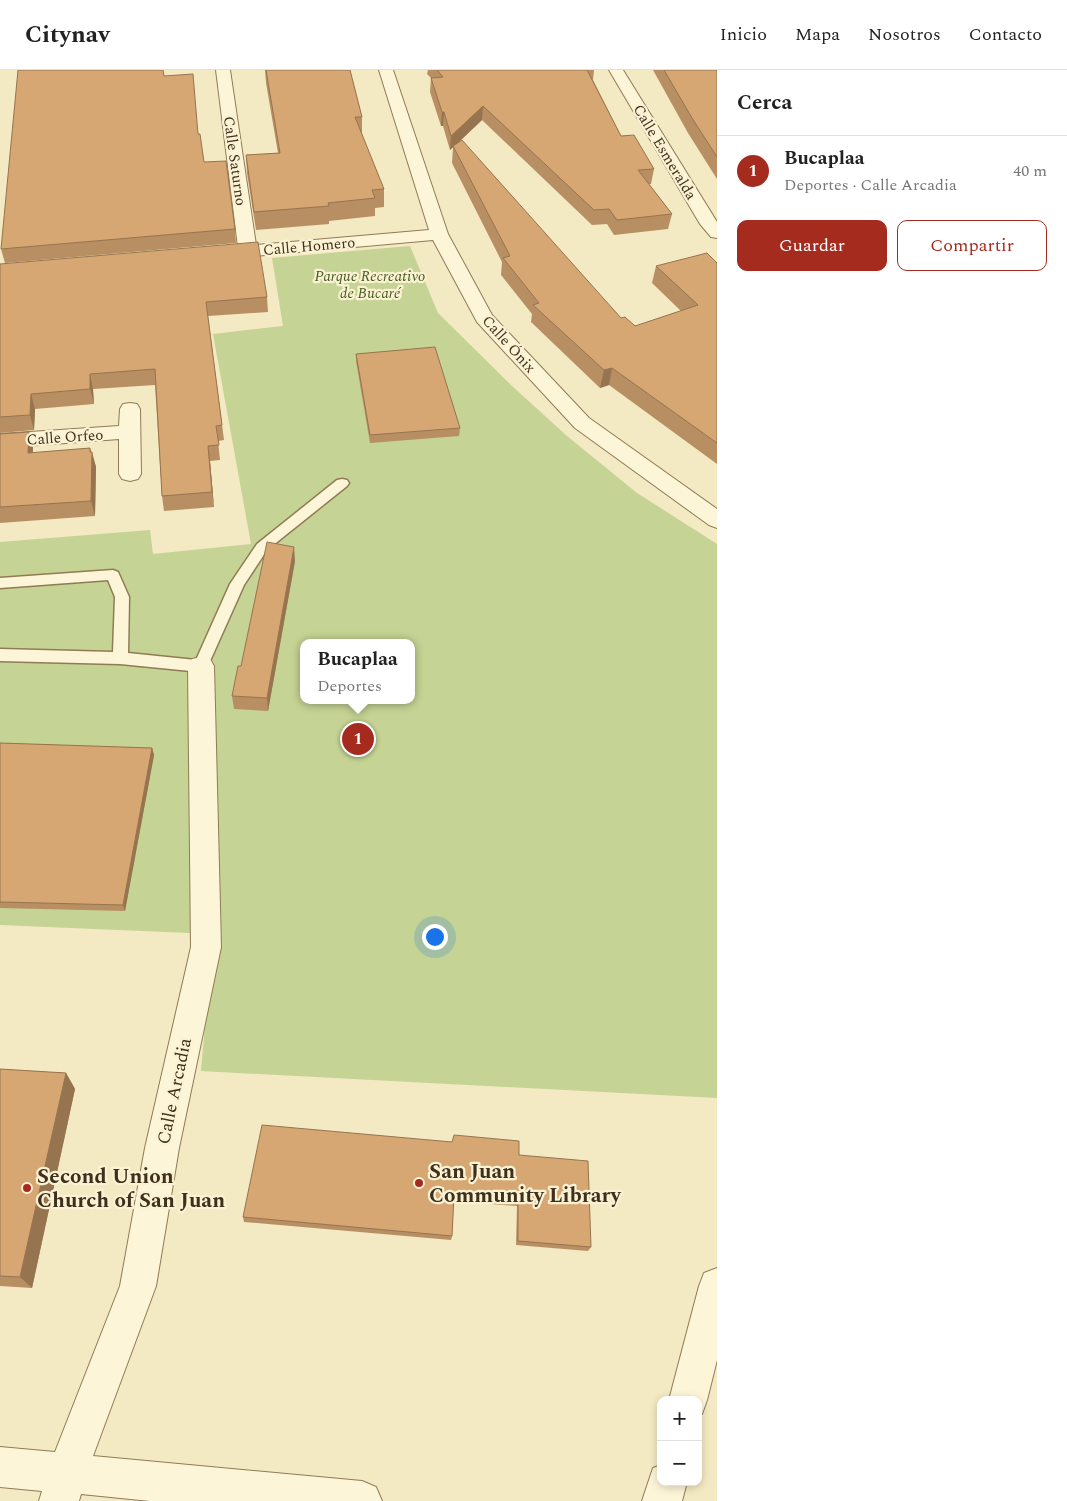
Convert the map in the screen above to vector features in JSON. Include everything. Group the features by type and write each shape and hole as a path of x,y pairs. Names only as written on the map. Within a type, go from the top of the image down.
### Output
{"street":[{"name":"Calle Saturno","path":"222,70 248,251"},
{"name":"Calle Ónix","path":"386,70 439,234 484,318 582,423 717,520"},
{"name":"Calle Esmeralda","path":"616,70 709,224 717,233"},
{"name":"Calle Homero","path":"208,255 439,234"},
{"name":"Calle Orfeo","path":"130,409 130,474"},
{"name":"Calle Orfeo","path":"0,441 130,432"},
{"name":"Calle Arcadia","path":"63,1486 138,1286 162,1148 206,947 201,666"},
{"path":"689,1396 717,1286"},
{"path":"0,1466 63,1486 362,1501"},
{"path":"662,1501 665,1486"}],"lane":[{"path":"0,655 120,658 201,666 237,584 262,547 342,483"},
{"path":"0,583 113,575 122,596 120,658"}],"green space":[{"name":"Parque Recreativo de Bucaré","path":"410,246 438,313 511,385 567,436 637,493 717,544 717,1098 201,1071 213,934 0,925 0,542 150,530 153,554 251,544 213,334 283,326 272,258"}],"building":[{"path":"18,70 163,70 164,76 193,74 198,134 200,134 204,162 226,161 235,229 1,249"},
{"path":"266,70 350,70 362,117 355,117 384,189 372,190 375,198 328,203 329,206 254,212 246,155 280,153"},
{"path":"437,70 587,70 621,136 634,135 654,169 638,170 672,214 617,220 609,209 594,210 483,106 451,136 431,78 443,77"},
{"path":"664,70 717,70 717,157 692,118"},
{"path":"462,140 621,318 625,317 635,326 698,305 656,266 707,253 717,263 717,443 612,368 604,370 533,305 539,303 503,258 510,256 453,146"},
{"path":"258,242 267,297 206,302 222,425 216,426 219,445 208,446 212,492 162,496 155,369 90,374 90,389 31,394 30,415 0,417 0,264"},
{"path":"435,347 460,428 370,435 356,354"},
{"path":"29,432 28,453 90,448 90,452 92,452 91,501 0,507 0,434"},
{"path":"267,542 294,547 267,698 232,696 238,666 241,666"},
{"path":"0,743 152,748 123,905 0,902"},
{"name":"Second Union Church of San Juan","path":"0,1069 66,1073 20,1277 0,1276"},
{"name":"San Juan Community Library","path":"262,1125 452,1142 454,1135 519,1141 519,1155 588,1161 591,1247 518,1241 518,1202 454,1196 452,1236 243,1217"}],"place":[{"name":"Bucaplaa","path":"358,739"},
{"name":"San Juan Community Library","path":"419,1183"},
{"name":"Second Union Church of San Juan","path":"27,1188"}]}
